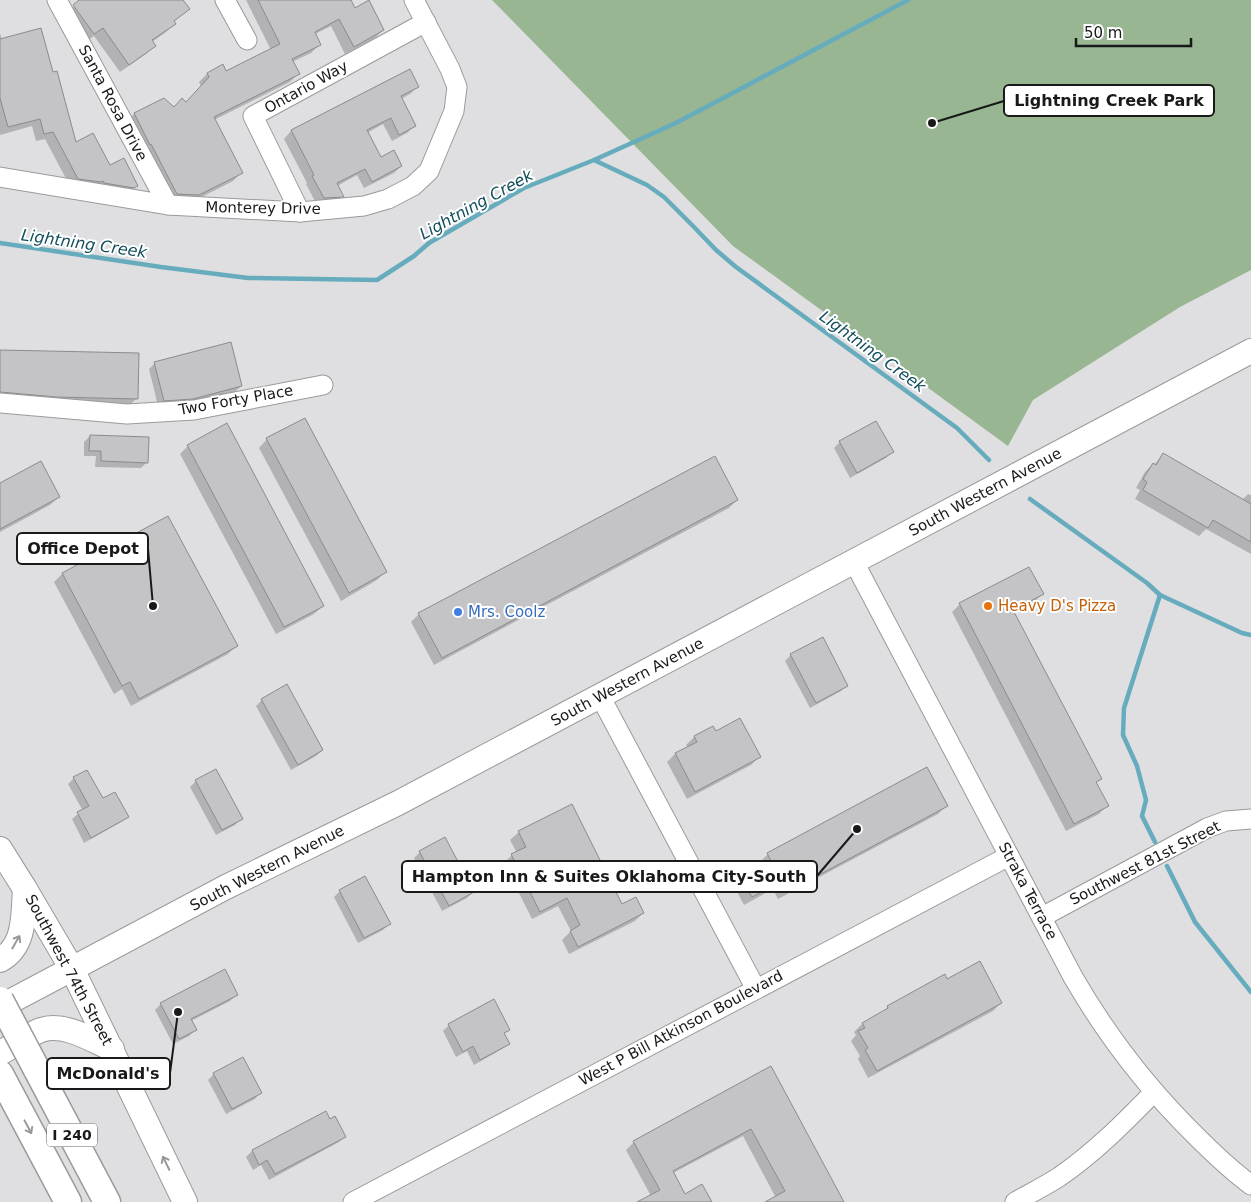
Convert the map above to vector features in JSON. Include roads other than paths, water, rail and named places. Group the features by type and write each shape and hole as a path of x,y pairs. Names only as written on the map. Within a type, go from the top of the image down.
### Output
{"highway":[{"name":"I 240","path":"0,1000 107,1202"},
{"name":"I 240","path":"2,1079 68,1202"}],"main road":[{"name":"South Western Avenue","path":"0,1007 226,887 398,803 1251,351"},
{"name":"Southwest 74th Street","path":"0,849 72,969 185,1202"},
{"path":"0,960 17,945 22,931 25,889"},
{"path":"0,1053 41,1030 55,1028 70,1030 112,1049"}],"street":[{"name":"Santa Rosa Drive","path":"57,0 168,205"},
{"path":"225,0 247,40"},
{"path":"414,0 426,22"},
{"name":"Monterey Drive","path":"5,178 168,205 300,212 364,206 388,199 413,186 430,171 454,111 457,87 426,22"},
{"name":"Ontario Way","path":"300,212 253,116 426,22"},
{"path":"0,161 5,178"},
{"name":"Two Forty Place","path":"0,403 127,414 194,410 323,385"},
{"name":"Straka Terrace","path":"854,562 1086,1000 1132,1066 1154,1092 1211,1151 1251,1185"},
{"path":"600,696 756,989"},
{"name":"Southwest 81st Street","path":"1042,917 1207,828 1226,821 1251,819"},
{"name":"West P Bill Atkinson Boulevard","path":"353,1202 1009,856"},
{"path":"1015,1202 1057,1178 1077,1163 1112,1134 1154,1092"}],"waterway":[{"name":"Lightning Creek","path":"0,243 248,278 377,280 414,256 429,243 524,188 594,160 676,123 908,0"},
{"name":"Lightning Creek","path":"594,160 647,185 664,197 716,250 736,267 957,428 989,460"},
{"name":"Lightning Creek","path":"1030,499 1147,583 1160,595 1242,633 1251,635"},
{"path":"1155,842 1142,816 1146,800 1137,766 1123,735 1124,708 1160,595"},
{"path":"1167,866 1195,922 1251,992"}],"place":[{"name":"Lightning Creek Park","path":"932,123"},
{"name":"Office Depot","path":"153,606"},
{"name":"Heavy D's Pizza","path":"988,606"},
{"name":"Mrs. Coolz","path":"458,612"},
{"name":"Hampton Inn & Suites Oklahoma City-South","path":"857,829"},
{"name":"McDonald's","path":"178,1012"}]}
